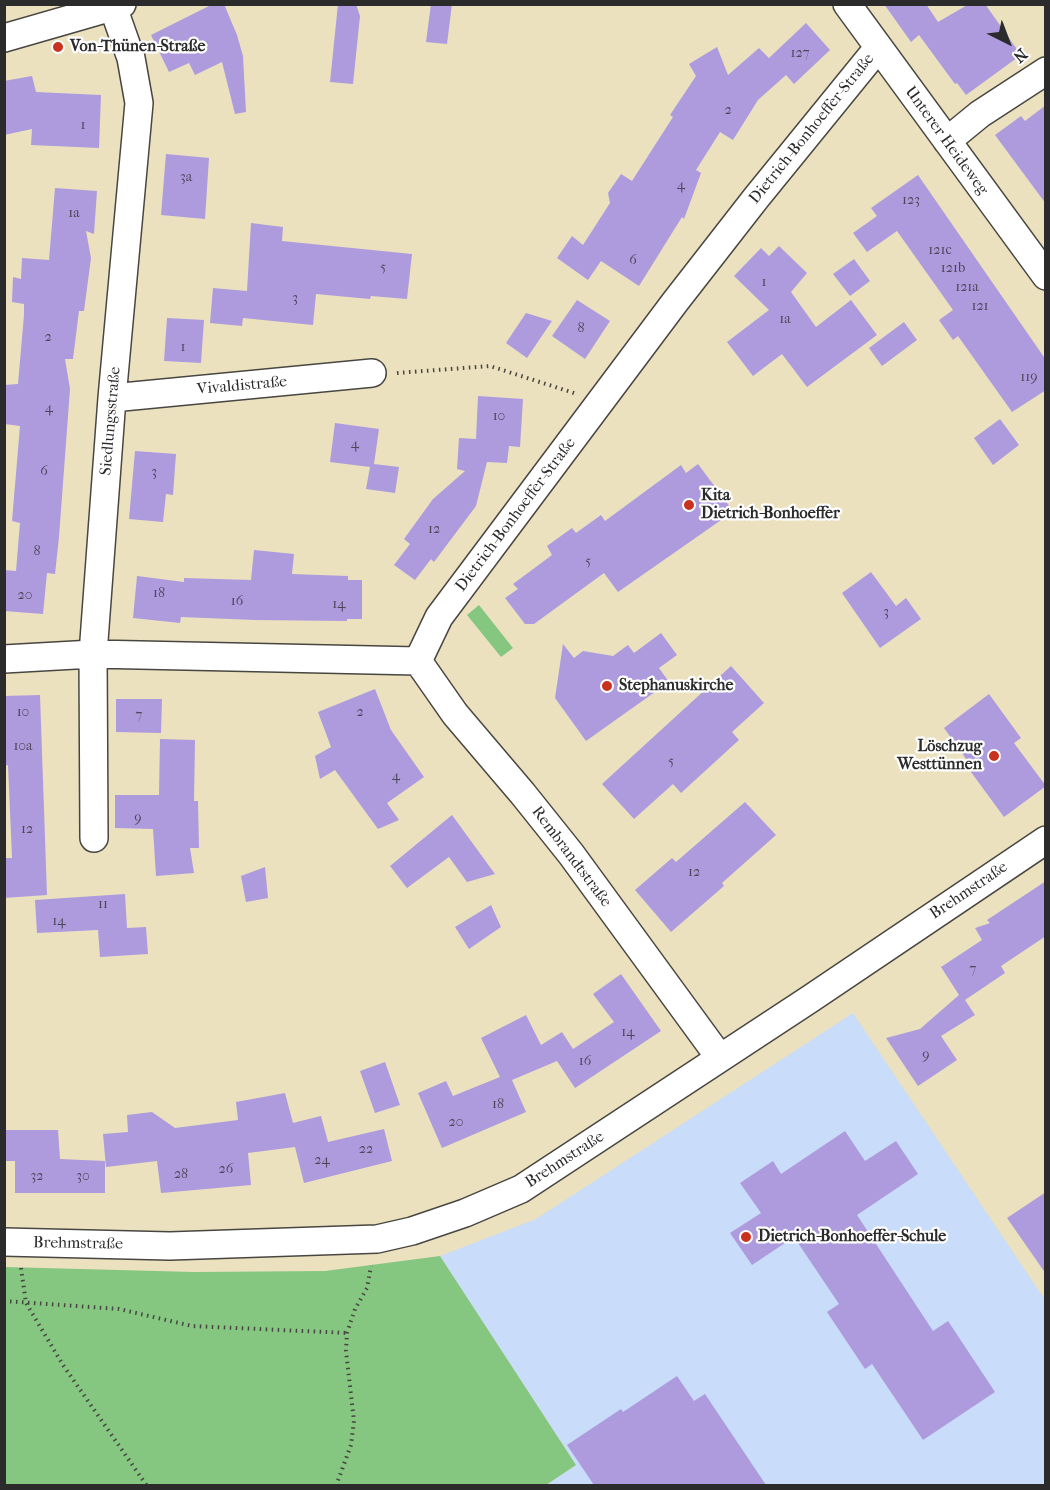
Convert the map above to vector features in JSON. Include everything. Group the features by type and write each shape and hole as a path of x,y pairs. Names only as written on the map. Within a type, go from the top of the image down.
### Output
{"street":[{"name":"Unterer Heideweg","path":"847,4 1046,276"},
{"path":"4,38 117,6"},
{"name":"Siedlungsstraße","path":"94,838 93,654 112,398 138,103 132,58 117,6"},
{"name":"Dietrich-Bonhoeffer-Straße","path":"418,661 439,617 756,198 878,48"},
{"path":"947,141 980,114 1046,71"},
{"name":"Vivaldistraße","path":"112,398 372,374"},
{"path":"4,659 93,654 418,661"},
{"name":"Rembrandtstraße","path":"418,661 455,714 570,854 720,1058"},
{"name":"Brehmstraße","path":"11,1243 170,1246 376,1239 412,1231 465,1213 521,1189 1046,840"}],"path":[{"path":"372,374 490,366 567,390 600,403"},
{"path":"336,1485 351,1445 354,1421 346,1351 347,1333 355,1309 367,1288 376,1239"},
{"path":"11,1243 26,1303 63,1365 147,1485"},
{"path":"4,1301 119,1309 192,1326 347,1333"}],"shaded area":[{"name":"Dietrich-Bonhoeffer-Schule","path":"853,1013 1045,1300 1045,1485 546,1485 576,1465 440,1256 536,1219"}],"green space":[{"path":"479,605 513,648 501,657 467,615"},
{"path":"440,1256 576,1465 546,1485 5,1485 5,1267 194,1272 325,1271"}],"building":[{"path":"213,4 224,4 237,35 243,56 246,112 235,114 222,62 195,75 189,63 169,72 151,35"},
{"path":"338,4 356,4 360,16 353,84 330,82"},
{"path":"431,4 452,4 447,44 426,42"},
{"path":"884,4 926,4 938,22 969,4 985,4 1021,55 966,95 957,83 955,84 919,35 911,42"},
{"path":"806,23 830,50 794,84 786,75 758,100 733,140 720,132 696,170 701,173 684,219 682,217 639,286 601,261 588,280 557,258 572,236 583,245 610,203 608,193 621,174 632,181 673,117 670,115 696,76 689,64 717,47 728,75 759,48 769,58"},
{"path":"32,76 36,92 101,95 99,148 31,145 32,129 4,135 4,81"},
{"path":"1046,105 1046,204 995,135 1021,116 1025,121"},
{"path":"166,154 209,158 205,219 161,215"},
{"path":"918,175 1046,360 1046,390 1012,412 958,336 953,340 939,320 953,310 897,231 867,252 853,233 877,216 871,208"},
{"path":"55,188 97,191 94,234 86,231 91,258 84,311 79,311 73,359 65,359 70,389 59,537 55,574 47,573 43,614 4,611 4,570 16,571 20,523 12,521 20,426 4,424 4,385 18,384 24,315 24,304 12,302 13,277 21,279 22,258 49,260"},
{"path":"251,223 283,227 282,241 412,254 407,299 371,296 370,299 316,294 313,325 243,318 242,326 210,323 213,288 247,291"},
{"path":"779,246 807,273 791,292 816,327 851,300 877,335 807,387 782,354 753,376 727,342 769,310 734,276 761,248 769,256"},
{"path":"854,259 870,281 850,296 833,274"},
{"path":"577,300 610,321 585,359 552,336"},
{"path":"526,313 552,321 527,358 506,343"},
{"path":"167,318 204,320 201,363 164,361"},
{"path":"904,322 917,340 882,366 869,348"},
{"path":"478,396 523,399 520,447 509,446 507,463 487,462 476,506 434,562 431,559 415,580 394,565 410,544 404,539 433,499 465,471 457,469 459,438 476,439"},
{"path":"1000,419 1019,445 993,465 974,438"},
{"path":"335,423 379,429 374,464 399,467 395,493 366,489 370,467 330,462"},
{"path":"135,451 176,454 173,495 166,494 163,522 129,519"},
{"path":"698,464 730,507 720,513 724,518 618,592 604,573 534,624 525,624 505,598 518,589 513,584 552,555 547,546 572,528 576,533 601,515 605,521 681,465 686,473"},
{"path":"254,550 294,554 292,574 348,576 348,580 362,580 362,619 347,619 347,621 255,620 181,617 180,623 133,618 137,576 184,582 184,578 251,580"},
{"path":"871,572 896,606 906,598 921,619 880,648 842,593"},
{"name":"Stephanuskirche","path":"661,633 677,655 659,668 669,682 586,741 555,698 563,644 574,658 583,651 613,656 628,645 634,653"},
{"path":"731,666 764,703 732,732 739,740 681,793 673,784 634,819 602,784"},
{"path":"375,689 391,730 424,777 387,803 399,820 378,829 335,770 320,779 315,756 331,747 318,712"},
{"name":"Löschzug Westtünnen","path":"989,694 1021,738 1014,743 1046,786 1004,817 971,772 974,770 944,728"},
{"path":"40,695 47,895 4,898 4,858 12,858 8,765 4,766 4,696"},
{"path":"116,699 162,699 161,733 116,732"},
{"path":"160,739 195,740 194,801 198,801 199,848 190,848 194,873 156,876 153,829 115,828 115,795 159,795"},
{"path":"745,802 776,835 722,883 724,886 671,932 635,890 672,858 676,862"},
{"path":"452,815 495,874 467,882 449,857 407,888 390,866"},
{"path":"265,867 268,898 246,902 241,876"},
{"path":"1046,881 1046,936 1001,966 1005,973 965,1000 975,1015 941,1036 957,1060 918,1086 886,1038 920,1029 959,995 941,967 982,940 975,928 990,923 987,920"},
{"path":"125,894 127,928 146,927 148,954 100,957 98,930 37,933 35,900"},
{"path":"491,905 501,927 469,949 455,927"},
{"path":"621,974 661,1031 575,1088 557,1061 512,1080 526,1112 442,1148 418,1093 446,1081 453,1096 500,1077 481,1038 526,1015 541,1045 562,1032 573,1049 614,1022 593,994"},
{"path":"385,1062 400,1105 375,1113 360,1071"},
{"path":"285,1093 293,1123 321,1116 328,1142 384,1129 392,1161 304,1183 295,1147 248,1153 251,1185 161,1193 157,1161 106,1167 103,1134 128,1132 127,1115 152,1112 175,1128 238,1120 236,1102"},
{"path":"4,1130 58,1130 60,1159 105,1161 105,1193 15,1193 15,1161 4,1161"},
{"path":"845,1131 865,1161 896,1141 918,1174 857,1215 933,1331 948,1321 995,1392 923,1440 872,1364 865,1369 827,1312 839,1304 794,1237 752,1265 730,1233 761,1213 740,1183 773,1161 781,1174"},
{"path":"1046,1192 1046,1274 1007,1218"},
{"path":"677,1376 694,1401 705,1394 766,1485 594,1485 567,1445 621,1409 623,1412"}],"place":[{"name":"Von-Thünen-Straße","path":"58,47"},
{"name":"Kita Dietrich-Bonhoeffer","path":"689,505"},
{"name":"Stephanuskirche","path":"607,686"},
{"name":"Löschzug Westtünnen","path":"994,756"},
{"name":"Dietrich-Bonhoeffer-Schule","path":"746,1237"}]}
